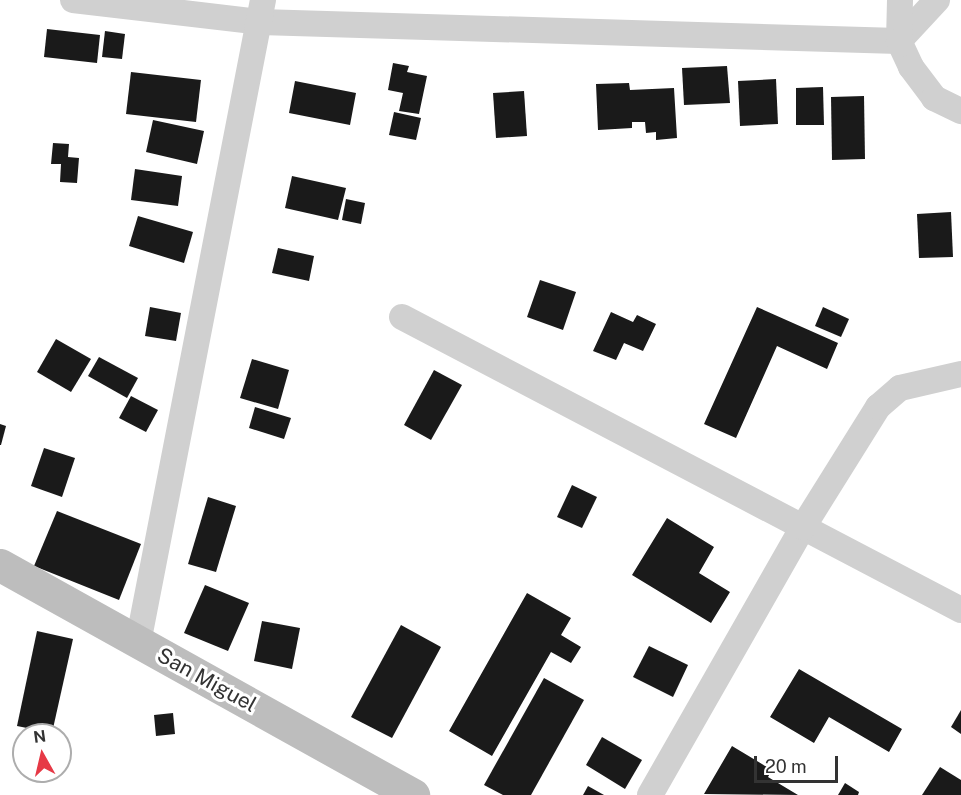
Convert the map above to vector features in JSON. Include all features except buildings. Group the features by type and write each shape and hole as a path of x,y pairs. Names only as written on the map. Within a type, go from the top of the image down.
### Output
{"street":[{"path":"73,0 899,41 937,0"},
{"path":"900,0 899,41 934,98 961,111"},
{"path":"138,643 261,11"},
{"path":"402,317 961,610"},
{"path":"650,795 803,527 878,407 900,388 961,374"},
{"name":"San Miguel","path":"0,565 413,795"}]}
